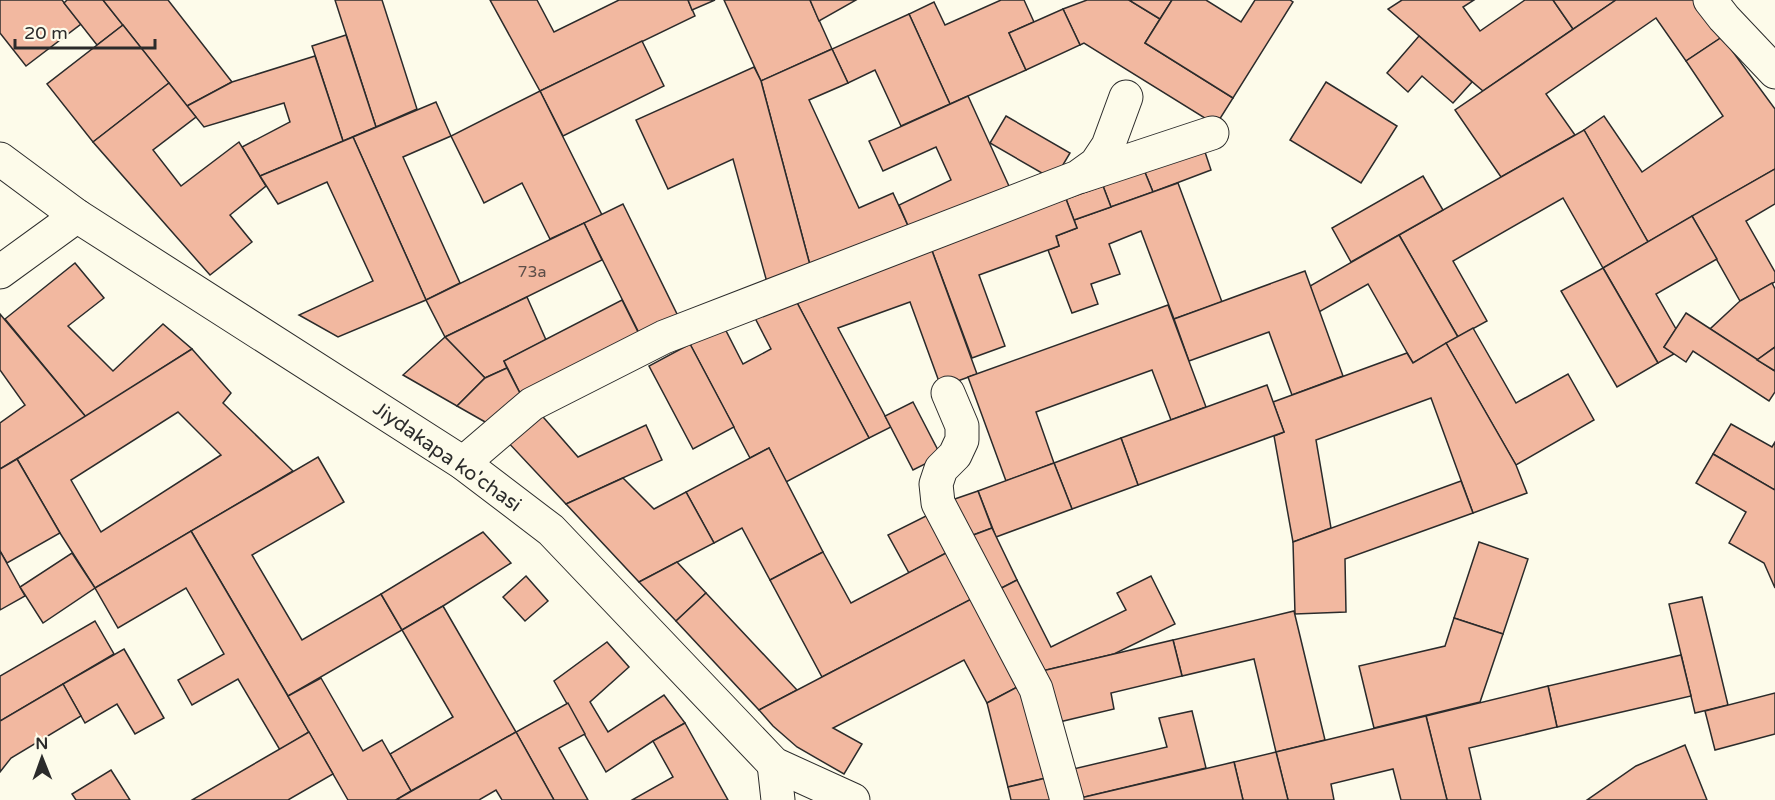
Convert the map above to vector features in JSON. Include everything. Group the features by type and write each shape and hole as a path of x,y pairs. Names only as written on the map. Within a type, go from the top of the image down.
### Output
{"street":[{"path":"1710,0 1775,72"},
{"path":"1078,177 1096,164 1108,146 1126,97"},
{"path":"463,463 532,404 664,337 1078,177 1212,133"},
{"name":"Jiydakapa ko'chasi","path":"0,159 77,216 463,463 551,530 774,764 853,800"},
{"path":"0,272 77,216"},
{"path":"948,393 962,426 962,440 955,455 941,469 936,484 938,503 1036,689 1067,800"},
{"path":"774,764 778,800"}],"building":[{"path":"0,0 62,0 81,24 26,66 0,33"},
{"path":"67,0 103,0 123,25 97,45 64,3"},
{"path":"103,0 168,0 232,82 187,106"},
{"path":"335,0 382,0 417,109 376,127"},
{"path":"490,0 537,0 554,32 619,0 688,0 695,16 540,91"},
{"path":"688,0 715,0 692,10"},
{"path":"724,0 810,0 832,49 761,81"},
{"path":"810,0 856,0 819,21"},
{"path":"1001,0 1024,0 1034,22 1009,33 1026,70 950,104 909,14 934,2 945,25"},
{"path":"1087,0 1129,0 1160,19 1145,43 1233,98 1216,125 1084,43 1080,45 1063,9"},
{"path":"1129,0 1172,0 1160,19"},
{"path":"1172,0 1206,0 1241,22 1255,0 1290,0 1293,2 1233,98 1145,43"},
{"path":"1402,0 1474,0 1463,7 1480,31 1525,0 1553,0 1573,29 1483,91 1388,9"},
{"path":"1553,0 1616,0 1573,29"},
{"path":"1616,0 1693,0 1722,37 1686,61 1656,18 1546,94 1575,135 1501,177 1455,110"},
{"path":"1063,9 1080,45 1026,70 1009,33"},
{"path":"909,14 950,104 901,126 875,70 848,83 832,49"},
{"path":"123,25 169,83 93,142 47,84"},
{"path":"346,35 376,127 343,141 312,46"},
{"path":"1419,36 1472,82 1453,103 1422,76 1408,92 1387,73"},
{"path":"1722,37 1775,109 1775,169 1648,242 1584,130 1604,116 1642,172 1723,116 1686,61"},
{"path":"642,41 664,86 563,136 540,91"},
{"path":"832,49 848,83 809,100 859,208 893,193 910,230 811,269 761,81"},
{"path":"315,56 343,141 260,176 242,147 290,122 284,103 204,127 187,106 232,82"},
{"path":"754,67 761,81 811,269 768,286 733,159 668,189 636,120"},
{"path":"1326,82 1397,126 1361,183 1290,140"},
{"path":"169,83 196,117 153,150 181,186 239,142 266,186 230,215 252,242 210,275 93,142"},
{"path":"540,91 602,215 550,239 522,183 484,203 451,136"},
{"path":"968,96 1009,186 910,230 899,205 951,180 936,147 883,171 869,141"},
{"path":"436,102 451,136 403,157 460,283 426,300 353,137"},
{"path":"1006,116 1070,153 1054,180 990,143"},
{"path":"1584,130 1648,242 1603,268 1563,198 1453,261 1487,321 1458,337 1399,235"},
{"path":"353,137 426,300 338,337 299,315 373,281 327,182 278,204 260,176"},
{"path":"1204,149 1211,170 1153,192 1144,170"},
{"path":"1775,169 1775,204 1746,221 1775,272 1775,282 1740,301 1692,216"},
{"path":"1144,170 1153,192 1111,207 1103,186"},
{"path":"1423,176 1443,210 1351,262 1332,228"},
{"path":"1178,183 1222,302 1174,319 1141,231 1109,244 1120,274 1091,284 1098,304 1072,313 1048,250 1059,246 1056,236 1077,228 1074,220"},
{"path":"1103,186 1111,207 1074,220 1066,199"},
{"path":"1066,199 1077,228 1056,236 1059,246 979,275 1005,346 972,358 931,248"},
{"path":"623,204 678,316 640,335 584,223"},
{"path":"1692,216 1717,259 1656,294 1676,329 1664,347 1674,354 1658,363 1603,268"},
{"path":"584,223 602,260 445,337 426,300"},
{"path":"1399,235 1458,337 1413,363 1368,284 1319,312 1310,286"},
{"path":"931,248 977,374 941,387 910,302 838,328 891,427 869,438 794,297"},
{"path":"75,263 104,298 68,326 113,371 163,324 192,349 86,417 5,319"},
{"path":"1603,268 1658,363 1617,387 1561,291"},
{"path":"1305,271 1343,376 1292,395 1269,332 1189,361 1174,319"},
{"path":"1772,283 1775,289 1775,347 1757,360 1710,329 1740,301"},
{"path":"527,297 546,340 504,361 507,368 485,378 445,337"},
{"path":"794,297 869,438 786,482 769,448 750,458 690,344 721,321 743,364 771,349 755,318"},
{"path":"622,300 643,342 525,403 504,361"},
{"path":"1168,305 1206,407 1171,420 1152,370 1036,412 1054,463 1006,481 968,377"},
{"path":"1686,313 1775,371 1775,392 1769,401 1693,351 1686,362 1664,347"},
{"path":"0,314 86,417 0,469 0,423 25,405 0,370"},
{"path":"1473,328 1516,403 1568,374 1594,420 1516,465 1446,343"},
{"path":"445,337 485,378 457,406 403,375"},
{"path":"1446,343 1516,465 1527,493 1473,513 1431,398 1316,440 1331,528 1293,542 1274,436 1284,432 1273,402 1407,353 1413,363"},
{"path":"690,344 734,427 693,449 649,366"},
{"path":"1775,347 1775,371 1757,360"},
{"path":"192,349 231,393 223,403 293,471 95,588 17,459","holes":["178,412 221,455 101,532 71,480"]},
{"path":"507,368 525,403 494,427 457,406 485,378"},
{"path":"1267,385 1284,432 1138,485 1121,438"},
{"path":"913,402 941,456 913,470 885,416"},
{"path":"537,410 578,457 646,425 662,460 566,504 504,438"},
{"path":"1731,424 1772,447 1775,442 1775,490 1713,454"},
{"path":"1121,438 1138,485 1072,509 1054,463"},
{"path":"769,448 823,552 770,580 742,528 714,543 686,492"},
{"path":"1713,454 1775,490 1775,588 1764,563 1729,543 1746,512 1696,483"},
{"path":"318,457 344,502 252,555 302,640 381,594 402,630 288,696 191,531"},
{"path":"17,459 60,533 7,563 0,551 0,469"},
{"path":"1054,463 1072,509 996,537 978,491"},
{"path":"623,478 654,509 686,492 714,543 639,582 566,504"},
{"path":"1461,481 1473,513 1345,559 1346,612 1295,614 1293,542"},
{"path":"978,491 992,528 960,540 946,502"},
{"path":"928,515 948,552 909,573 888,535"},
{"path":"992,528 1017,580 988,595 960,540"},
{"path":"191,531 309,732 280,750 238,679 192,705 178,680 224,654 186,588 118,628 95,588"},
{"path":"483,532 511,563 402,630 381,594"},
{"path":"1479,542 1528,559 1503,634 1454,618"},
{"path":"0,551 25,596 0,610"},
{"path":"823,552 851,603 948,552 972,599 822,677 770,580"},
{"path":"72,553 95,588 43,623 20,587"},
{"path":"677,562 706,593 676,621 639,582"},
{"path":"526,576 548,601 525,621 503,597"},
{"path":"1151,576 1175,624 1114,654 1042,671 988,595 1017,580 1051,647 1126,610 1117,593"},
{"path":"706,593 797,690 759,710 676,621"},
{"path":"977,596 1023,684 987,703 964,660 833,728 862,744 844,774 797,747 759,710"},
{"path":"1702,597 1728,705 1695,713 1669,604"},
{"path":"443,606 516,732 411,791 390,754 453,717 402,630"},
{"path":"1294,611 1325,740 1276,752 1254,659 1182,676 1173,640"},
{"path":"1454,618 1503,634 1480,702 1374,728 1359,666 1445,646"},
{"path":"95,621 114,654 0,721 0,676"},
{"path":"1173,640 1182,676 1111,693 1114,709 1055,723 1042,671"},
{"path":"607,642 629,667 590,702 608,732 664,695 685,723 606,772 554,681"},
{"path":"124,649 164,718 135,734 117,704 85,723 63,684"},
{"path":"1681,655 1691,696 1557,727 1548,686"},
{"path":"321,678 363,751 382,740 411,791 396,800 348,800 288,696"},
{"path":"63,684 81,716 11,758 0,772 0,721"},
{"path":"1023,684 1046,778 1008,787 987,703"},
{"path":"1548,686 1557,727 1469,748 1481,800 1447,800 1426,716"},
{"path":"1775,693 1775,734 1715,750 1705,711"},
{"path":"568,703 585,734 559,748 588,800 554,800 516,732"},
{"path":"1192,711 1206,768 1076,799 1069,770 1167,747 1159,718"},
{"path":"1426,716 1447,800 1401,800 1393,769 1331,784 1334,800 1288,800 1276,752"},
{"path":"685,723 728,800 632,800 673,777 653,741"},
{"path":"309,732 333,774 288,800 192,800"},
{"path":"516,732 554,800 502,800 496,790 479,800 396,800"},
{"path":"1685,745 1707,800 1587,800 1636,766"},
{"path":"1276,752 1288,800 1243,800 1234,762"},
{"path":"1234,762 1243,800 1076,800 1076,799"},
{"path":"111,770 130,800 76,800 72,794"},
{"path":"1046,778 1052,800 1011,800 1008,787"}]}
